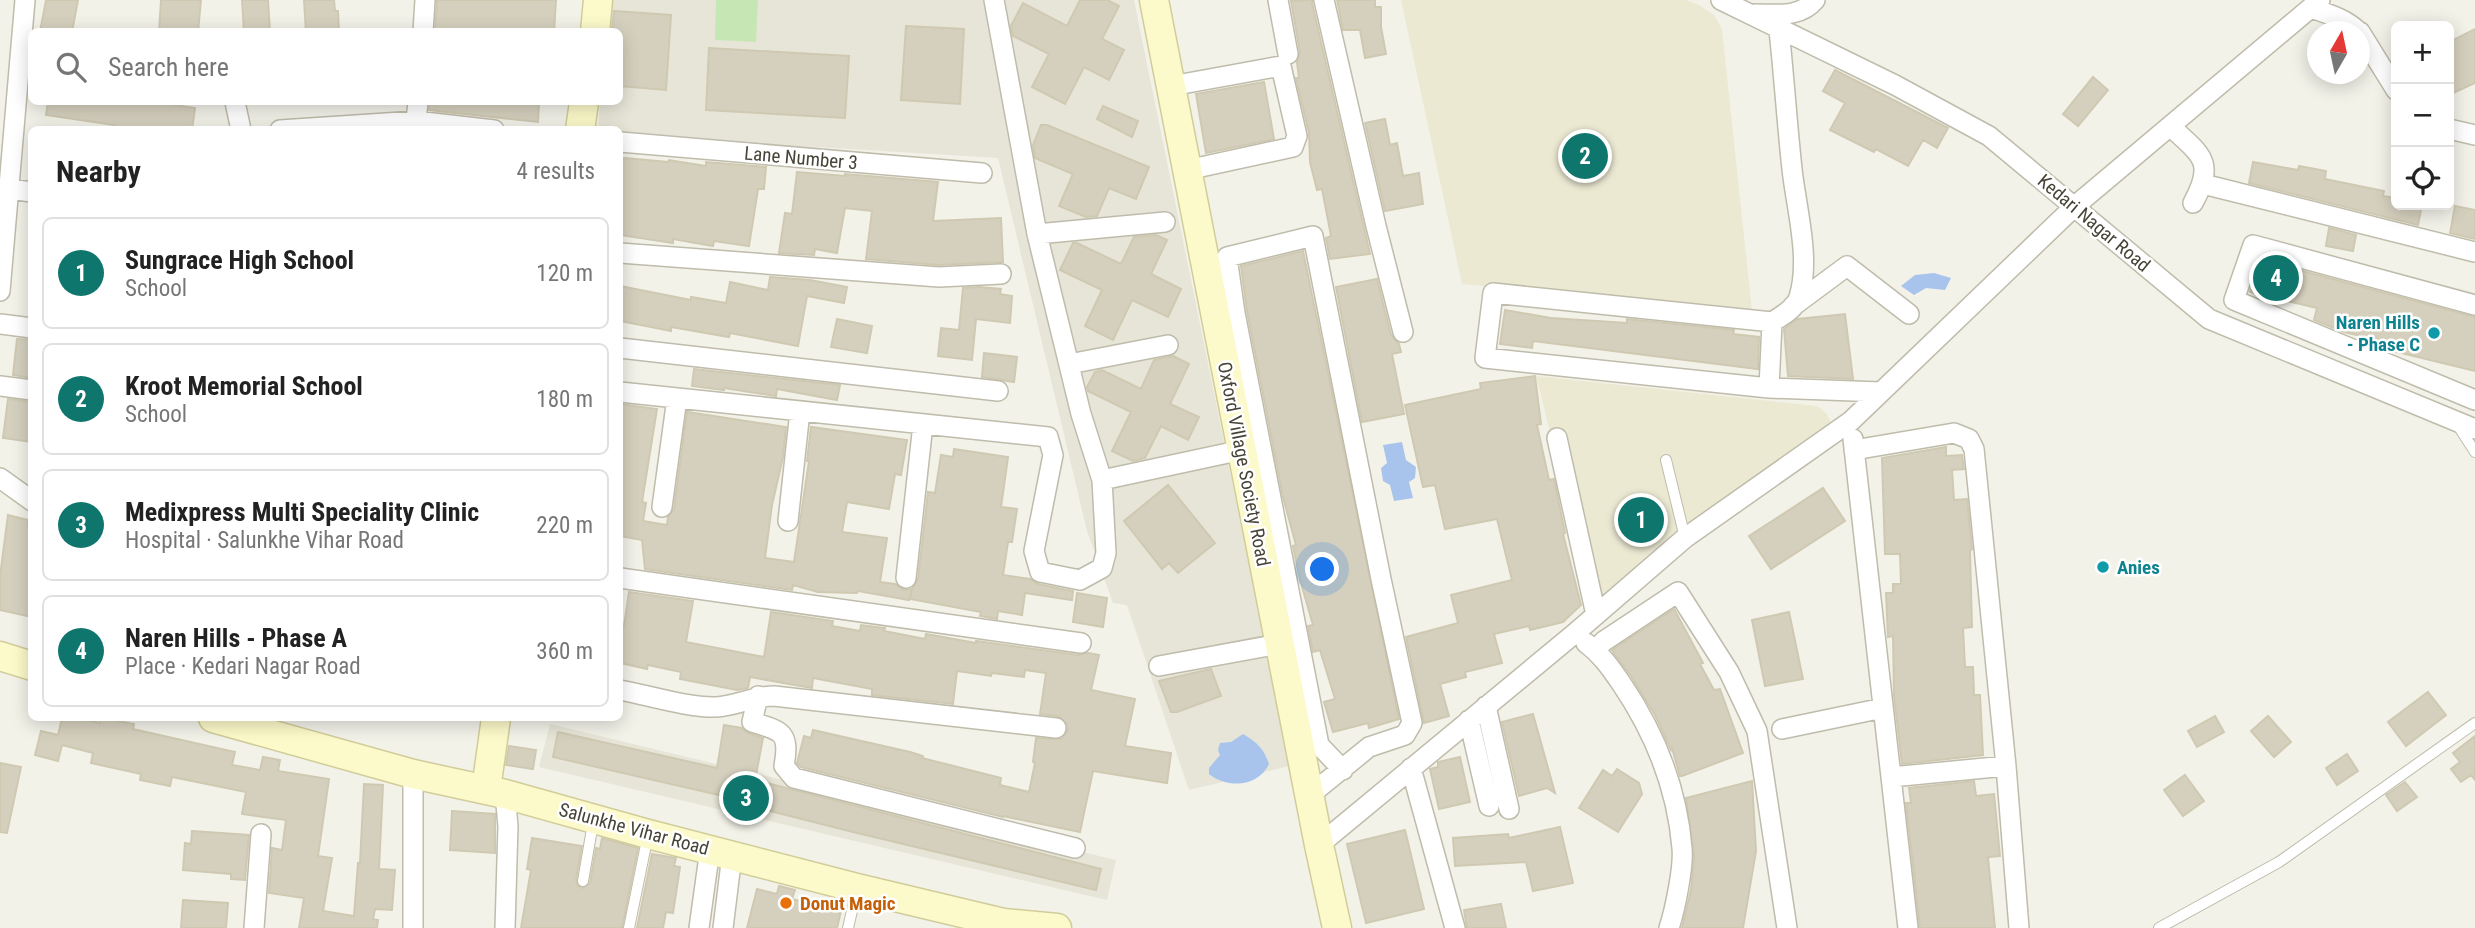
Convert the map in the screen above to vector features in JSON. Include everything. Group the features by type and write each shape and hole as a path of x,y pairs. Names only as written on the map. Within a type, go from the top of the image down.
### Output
{"street":[{"path":"0,291 9,96 27,62 25,0"},
{"path":"423,28 425,0"},
{"path":"595,28 598,0"},
{"path":"623,392 1048,437 1053,456 1034,551 1040,572 1080,580 1102,568 1106,553 1102,480 1081,414 1037,234 994,0"},
{"name":"Oxford Village Society Road","path":"1154,0 1187,170 1216,259 1242,450 1337,928"},
{"path":"1278,0 1288,54"},
{"path":"1324,0 1403,332"},
{"name":"Kedari Nagar Road","path":"1721,0 1895,85 1989,136 2209,319 2475,429"},
{"path":"1750,15 1790,15 1805,10 1815,0"},
{"path":"1319,845 1574,634 1685,538 1851,421 2075,206 2315,4 2344,21"},
{"path":"1779,30 1802,245 1799,299 1792,307"},
{"path":"2370,49 2392,84"},
{"path":"1171,86 1281,66 1297,136 1293,147 1187,170"},
{"path":"236,105 240,126"},
{"path":"581,126 584,105"},
{"path":"309,126 417,111 478,126"},
{"path":"2170,126 2202,158 2205,171 2203,184 2193,203"},
{"path":"2454,130 2475,135"},
{"name":"Lane Number 3","path":"623,142 982,173"},
{"path":"2203,184 2475,252"},
{"path":"6,188 28,191"},
{"path":"1037,234 1165,222"},
{"path":"1310,795 1339,773 1369,747 1405,735 1412,723 1313,236 1216,259 1235,313 1319,745 1339,773"},
{"path":"2475,305 2253,245 2234,300 2475,400"},
{"path":"623,253 939,277 1001,274"},
{"path":"1881,391 1769,388 1485,358 1493,293 1772,322 1847,266 1909,314"},
{"path":"1769,388 1772,322"},
{"path":"0,324 28,328"},
{"path":"1069,364 1168,345"},
{"path":"623,348 998,391"},
{"path":"2369,385 2379,360"},
{"path":"0,386 28,390"},
{"path":"662,507 677,398"},
{"path":"788,520 800,411"},
{"path":"1851,421 1908,928"},
{"path":"906,578 923,424"},
{"path":"1854,450 1954,433 1969,439 1974,449 2020,928"},
{"path":"1557,438 1596,615"},
{"path":"1102,480 1242,450"},
{"path":"0,478 28,498"},
{"path":"623,578 1081,643"},
{"path":"1595,650 1604,641 1678,592 1729,672 1758,731 1775,862 1787,928"},
{"path":"1574,634 1595,650 1639,710 1657,747 1674,794 1683,851 1669,928"},
{"path":"1159,666 1279,644"},
{"path":"0,656 28,665"},
{"path":"623,691 713,707 731,705 758,696 784,697 1056,728"},
{"path":"758,696 752,722 779,730 784,735 787,747 784,766 794,778 1075,848"},
{"path":"1486,706 1509,809"},
{"path":"1782,729 1883,708"},
{"path":"1469,720 1489,806"},
{"name":"Salunkhe Vihar Road","path":"240,721 413,774 495,791 857,888 1004,923 1057,928"},
{"path":"496,721 495,791 508,826 505,928"},
{"path":"1891,777 2006,766"},
{"path":"1411,768 1455,928"},
{"path":"413,774 413,928"},
{"path":"254,928 261,834"},
{"path":"699,928 721,852"},
{"path":"721,852 723,928"}],"lane":[{"path":"2455,421 2475,452"},
{"path":"1666,460 1685,538"},
{"path":"2159,928 2278,862 2475,723"},
{"path":"583,881 593,819"},
{"path":"629,928 648,834"},
{"path":"848,928 857,888"}],"shaded area":[{"path":"608,0 1134,0 1290,766 1189,790 1127,605 1113,603 1087,531 998,158 623,135 623,126 598,126 600,105 623,105 623,28 605,28"},
{"path":"1401,0 1686,0 1714,15 1722,29 1752,311 1462,284"},
{"path":"1536,376 1817,406 1826,413 1831,422 1826,430 1594,609"},
{"path":"550,724 1116,860 1107,900 539,767"}],"green space":[{"path":"716,0 758,0 756,42 715,40"}],"water":[{"path":"1934,273 1951,278 1945,290 1926,288 1914,295 1901,286 1915,275"},
{"path":"1402,442 1406,460 1416,467 1415,478 1409,482 1413,498 1394,501 1390,485 1383,481 1381,468 1387,463 1383,445"},
{"path":"1243,734 1265,754 1269,764 1264,772 1242,783 1225,782 1209,774 1209,768 1220,755 1220,743 1231,742"}],"building":[{"path":"46,0 78,0 73,28 41,28"},
{"path":"161,0 201,0 198,28 159,28"},
{"path":"242,0 268,0 270,28 244,28"},
{"path":"304,0 334,0 339,28 306,28"},
{"path":"437,0 556,0 554,28 435,28"},
{"path":"1080,0 1107,0 1119,6 1102,39 1124,50 1109,80 1084,67 1065,104 1032,87 1049,54 1013,36 1011,26 1023,3 1067,26"},
{"path":"1312,0 1370,254 1330,259 1326,238 1331,236 1322,189 1317,190 1310,162 1309,133 1296,78 1299,78 1297,62 1300,52 1291,1"},
{"path":"1337,0 1375,0 1375,7 1381,7 1381,27 1386,54 1365,58 1360,30 1343,30"},
{"path":"614,11 671,15 666,90 623,86 623,28 612,28"},
{"path":"906,26 964,29 960,104 901,100"},
{"path":"2475,29 2475,83 2454,93 2454,84 2454,40"},
{"path":"709,48 849,56 845,118 706,110"},
{"path":"1835,70 1948,128 1937,148 1923,140 1908,166 1830,130 1845,103 1823,91"},
{"path":"2093,77 2108,90 2078,126 2063,114"},
{"path":"1264,82 1274,139 1206,153 1196,94"},
{"path":"48,105 176,105 195,108 193,126 114,126 46,115"},
{"path":"430,105 539,105 538,122 429,110"},
{"path":"1103,106 1138,121 1132,137 1097,119"},
{"path":"1385,119 1390,145 1397,143 1403,176 1419,173 1423,204 1385,211 1365,123"},
{"path":"1041,125 1047,125 1149,167 1136,199 1109,188 1097,216 1086,217 1059,206 1073,174 1035,158 1033,145"},
{"path":"623,158 669,160 706,166 706,162 766,167 764,189 758,189 749,246 714,241 713,246 673,239 673,243 623,235"},
{"path":"2253,162 2298,170 2299,166 2326,171 2325,179 2384,191 2383,196 2391,197 2391,210 2421,210 2418,225 2249,183"},
{"path":"797,172 938,182 933,221 1001,218 1003,262 939,265 866,259 872,211 845,208 837,253 815,249 814,255 779,253 785,213 792,214"},
{"path":"2455,206 2475,210 2475,239 2450,233"},
{"path":"2329,228 2356,235 2353,251 2326,246"},
{"path":"1156,235 1167,240 1151,274 1181,289 1168,317 1132,300 1113,340 1085,326 1102,290 1060,270 1073,243 1121,264 1134,237"},
{"path":"1303,251 1399,719 1369,728 1368,723 1333,732 1324,702 1335,699 1320,650 1313,652 1308,626 1313,625 1299,576 1293,546 1296,545 1283,497 1247,311 1241,266"},
{"path":"2261,260 2475,317 2475,371 2393,351 2395,344 2344,332 2314,320 2317,308 2250,292"},
{"path":"770,277 810,280 847,287 844,303 807,296 798,346 730,333 729,337 671,327 671,331 623,322 623,287 691,300 691,297 726,303 730,282 768,290"},
{"path":"1377,279 1391,335 1399,344 1401,352 1392,354 1404,414 1362,422 1336,287"},
{"path":"963,288 1001,289 1000,294 1012,296 1010,323 976,319 972,360 938,356 941,328 959,330"},
{"path":"1505,310 1551,318 1627,323 1627,319 1734,330 1733,334 1759,337 1758,369 1533,341 1532,348 1500,344"},
{"path":"1845,314 1853,379 1788,376 1784,329 1797,319"},
{"path":"837,319 872,326 867,353 831,347"},
{"path":"17,339 28,340 28,377 13,375"},
{"path":"984,353 1017,357 1014,382 982,377"},
{"path":"1173,356 1189,364 1170,404 1199,417 1188,440 1161,426 1145,458 1133,461 1112,451 1131,412 1088,391 1087,387 1095,372 1102,370 1141,389 1154,360"},
{"path":"694,369 840,385 837,400 777,389 776,396 692,386"},
{"path":"1535,376 1541,424 1537,425 1549,480 1554,479 1565,533 1563,534 1581,605 1563,622 1530,630 1529,626 1494,634 1502,663 1465,672 1466,677 1440,684 1449,716 1424,723 1406,637 1458,623 1451,595 1512,580 1497,519 1445,529 1435,485 1423,487 1405,405 1481,389 1480,383"},
{"path":"8,399 28,402 28,441 3,438"},
{"path":"623,404 657,409 642,502 646,503 643,521 667,525 668,517 674,509 687,412 786,427 765,558 794,562 809,461 811,427 907,440 901,475 895,474 889,509 847,502 842,532 887,538 880,582 895,584 904,590 912,589 909,600 858,591 818,592 793,585 792,590 645,569 642,540 623,537"},
{"path":"1946,447 1946,456 1962,455 1964,469 1952,470 1954,500 1967,499 1972,549 1972,627 1963,628 1965,667 1973,667 1974,695 1980,695 1983,755 1902,764 1894,696 1893,636 1888,637 1886,593 1893,593 1893,584 1901,584 1900,554 1885,554 1882,458"},
{"path":"954,449 1008,457 1001,507 1017,509 1003,575 1030,579 1038,584 1073,591 1072,600 1025,593 1022,615 998,611 997,619 980,616 981,612 910,599 918,579 928,492 935,493 941,455 953,457"},
{"path":"1168,485 1215,543 1178,573 1169,563 1162,569 1124,521"},
{"path":"1823,488 1845,521 1771,569 1749,536"},
{"path":"8,515 28,520 28,616 0,610 0,576"},
{"path":"629,592 693,601 686,642 764,657 771,612 833,621 832,626 860,631 861,625 885,628 884,631 925,639 926,634 976,643 1099,655 1091,690 1135,699 1125,746 1171,753 1167,783 1093,771 1080,832 1003,817 801,767 797,763 804,736 811,738 813,730 910,752 923,756 922,758 1001,778 1000,785 1029,792 1035,763 1036,738 1061,739 1068,730 1067,724 1058,716 1040,714 1046,673 1025,670 1024,677 957,671 953,704 872,695 872,689 813,678 812,688 750,677 748,688 737,690 680,679 681,672 648,665 647,669 623,664 624,626"},
{"path":"1077,593 1107,598 1103,627 1073,622"},
{"path":"1674,609 1714,690 1720,689 1743,753 1682,776 1672,748 1671,750 1655,715 1612,650"},
{"path":"1789,612 1803,679 1765,686 1752,620"},
{"path":"1211,669 1221,696 1171,712 1159,681"},
{"path":"2428,692 2446,715 2406,746 2388,722"},
{"path":"1533,714 1555,793 1547,788 1519,796 1502,722"},
{"path":"2215,716 2224,732 2197,747 2188,731"},
{"path":"2268,716 2291,742 2274,757 2251,731"},
{"path":"61,721 118,721 134,724 133,729 235,752 232,765 260,770 263,757 280,760 278,771 329,779 318,856 332,858 323,911 354,916 364,784 383,785 379,869 395,870 392,910 375,909 373,919 378,920 377,928 299,928 304,898 269,893 272,848 282,850 286,820 242,814 246,792 172,777 170,786 140,780 141,774 91,763 93,753 62,745 58,761 35,755 41,731 58,735"},
{"path":"724,725 742,728 763,738 755,780 1101,869 1096,890 853,832 731,801 732,798 553,757 558,732 717,768"},
{"path":"2475,736 2475,780 2471,775 2461,782 2451,769 2460,762 2453,753"},
{"path":"509,746 536,750 533,769 506,765"},
{"path":"2347,754 2358,771 2337,785 2326,768"},
{"path":"1460,757 1470,802 1439,809 1430,769 1438,767 1438,762"},
{"path":"0,763 21,767 7,833 0,832"},
{"path":"1617,769 1639,783 1642,794 1618,832 1579,808 1603,770 1612,776"},
{"path":"2185,775 2204,801 2183,816 2164,790"},
{"path":"1752,781 1756,851 1743,928 1682,928 1691,890 1694,857 1686,798"},
{"path":"1974,781 1976,796 1994,794 2000,856 1988,857 1995,928 1920,928 1906,803 1911,803 1909,788"},
{"path":"2405,782 2417,797 2397,811 2386,795"},
{"path":"452,811 495,814 495,853 450,850"},
{"path":"1560,827 1573,883 1533,891 1526,862 1455,866 1453,838 1508,834 1509,838"},
{"path":"1405,830 1424,909 1366,923 1347,844"},
{"path":"192,831 249,835 245,880 231,879 231,874 183,870 185,843 191,844"},
{"path":"532,838 582,846 576,880 582,888 590,883 596,848 600,849 602,838 638,848 622,928 521,928 531,870 527,869"},
{"path":"652,854 676,858 674,866 680,867 673,913 666,912 663,928 637,928"},
{"path":"779,886 795,890 792,899 841,911 837,928 747,928 757,889 777,894"},
{"path":"183,900 228,903 226,928 181,928"},
{"path":"1501,904 1506,928 1467,928 1464,910"}],"place":[{"name":"Kroot Memorial School","path":"1585,156"},
{"name":"Naren Hills - Phase A","path":"2276,278"},
{"name":"Naren Hills - Phase C","path":"2434,333"},
{"name":"Sungrace High School","path":"1641,520"},
{"name":"Anies","path":"2103,567"},
{"name":"Medixpress Multi Speciality Clinic","path":"746,798"},
{"name":"Donut Magic","path":"786,903"}]}
